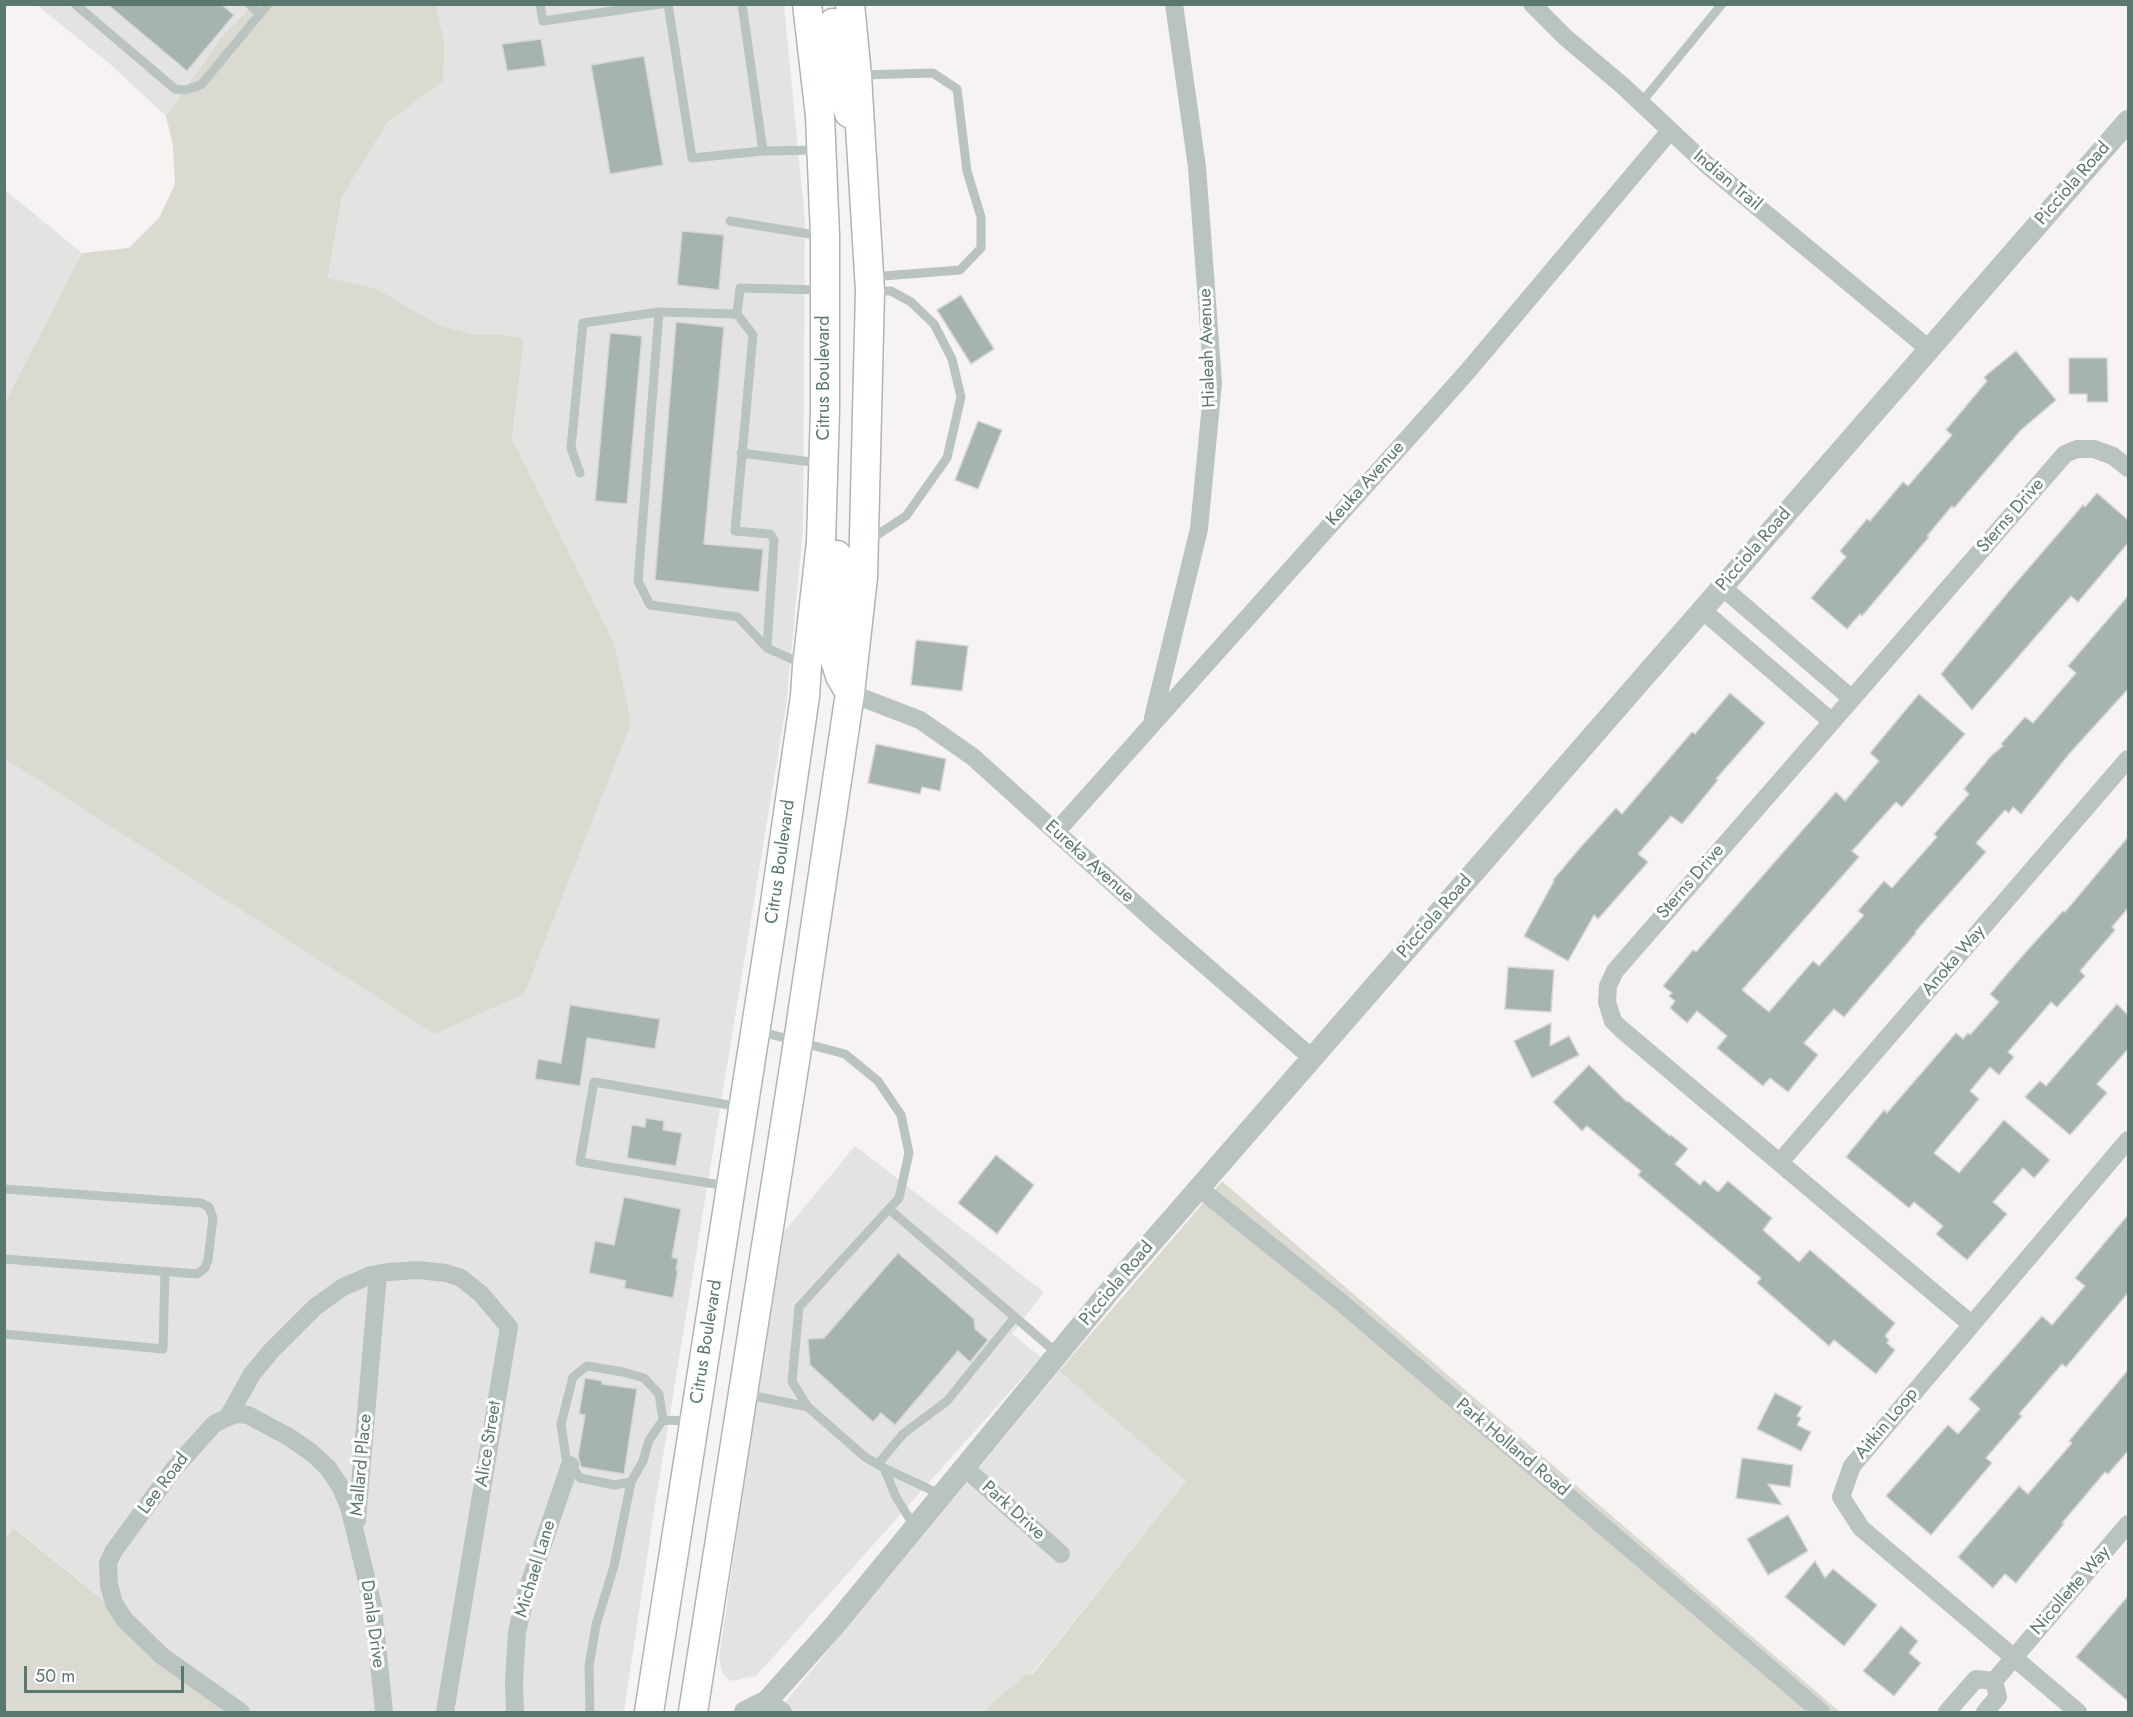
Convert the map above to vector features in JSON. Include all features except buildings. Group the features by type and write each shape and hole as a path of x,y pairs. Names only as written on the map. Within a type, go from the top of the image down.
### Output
{"highway":[{"name":"Citrus Boulevard","path":"650,1713 695,1422 718,1185 730,1105 756,1031 806,696 807,666 821,542 825,410 825,236 820,117 807,4"},
{"path":"832,4 836,72 862,152"},
{"path":"693,1713 812,951 850,693 862,577 865,536 870,284 857,75 850,4"},
{"path":"825,410 840,486 833,654 840,676 850,693"},
{"path":"807,666 827,712 827,746 811,847 812,951"}],"street":[{"name":"Hialeah Avenue","path":"1152,723 1199,529 1213,383 1197,168 1174,4"},
{"name":"Indian Trail","path":"1532,4 1565,37 1641,103 1707,165 1929,349"},
{"name":"Picciola Road","path":"745,1713 775,1707 834,1626 1058,1354 1199,1188 2128,121"},
{"name":"Keuka Avenue","path":"1056,832 1467,372 1670,130"},
{"name":"Sterns Drive","path":"1971,1324 1621,1029 1613,1021 1607,1002 1608,986 1615,971 2065,454 2077,449 2094,449 2113,456 2128,468"},
{"path":"1722,587 1851,698"},
{"path":"1702,610 1831,721"},
{"name":"Eureka Avenue","path":"850,693 920,720 973,757 1160,926 1312,1058"},
{"name":"Anoka Way","path":"1780,1162 2128,759"},
{"name":"Aitkin Loop","path":"2078,1713 1861,1528 1841,1497 1852,1466 2128,1140"},
{"name":"Park Holland Road","path":"1199,1188 1344,1305 1821,1713"},
{"name":"Alice Street","path":"378,1274 418,1270 446,1273 461,1278 481,1294 509,1327 445,1713"},
{"name":"Lee Road","path":"241,1713 162,1656 124,1619 114,1603 109,1585 108,1563 113,1552 173,1470 214,1424 228,1417 252,1374 272,1350 315,1307 343,1287 378,1274"},
{"name":"Mallard Place","path":"356,1536 378,1274"},
{"name":"Mallard Place","path":"228,1417 237,1414 248,1415 289,1437 328,1468 340,1486 349,1508 356,1536"},
{"name":"Michael Lane","path":"515,1713 517,1632 523,1603 570,1465"},
{"name":"Park Drive","path":"964,1467 1061,1554"},
{"name":"Nicollette Way","path":"1994,1681 2128,1524"},
{"name":"Danla Drive","path":"356,1536 372,1606 384,1713"},
{"path":"1947,1713 1976,1679 1994,1681 1998,1697 1985,1713"}],"lane":[{"path":"75,4 175,89 185,90 201,85 268,4"},
{"path":"249,4 260,14"},
{"path":"540,4 543,21 661,4"},
{"path":"668,4 692,158 763,151 821,150"},
{"path":"742,4 763,151"},
{"path":"1641,103 1722,4"},
{"path":"857,75 933,73 957,88 967,171 981,217 981,248 960,270 870,284"},
{"path":"730,221 825,236"},
{"path":"865,536 877,535 906,516 947,458 961,397 951,359 934,324 911,302 891,291 870,284"},
{"path":"767,648 774,540 770,534 735,531 753,335 737,314 740,288 826,290"},
{"path":"580,473 572,448 583,323 660,312 737,314"},
{"path":"660,312 638,581 650,605 738,617 767,648 807,666"},
{"path":"741,453 824,463"},
{"path":"756,1031 845,1054 878,1081 901,1115 909,1153 899,1198 799,1306 792,1382 808,1407 865,1457 942,1495"},
{"path":"718,1185 580,1162 594,1082 730,1105"},
{"path":"4,1189 201,1203 209,1207 213,1218 208,1260 204,1269 197,1274 4,1259"},
{"path":"889,1209 1058,1354"},
{"path":"4,1334 163,1349 165,1272"},
{"path":"881,1466 903,1434 947,1401 1015,1317"},
{"path":"590,1713 589,1666 596,1625 614,1566 632,1482 643,1461 649,1440 663,1420 659,1394 644,1378 587,1366 573,1377 561,1424 566,1458 580,1478 615,1485 632,1482"},
{"path":"744,1394 808,1407"},
{"path":"663,1420 695,1422"},
{"path":"881,1466 915,1528"}],"shaded area":[{"path":"37,5 253,5 222,36 166,116 111,65"},
{"path":"253,5 436,5 445,45 443,81 387,123 342,197 328,278 377,289 441,326 477,335 507,335 524,339 512,438 614,642 631,723 524,994 434,1034 5,759 4,405 82,253 129,248 159,218 175,184 173,146 166,116 222,36"},
{"path":"436,5 784,5 805,221 803,530 786,706 654,1511 624,1712 242,1712 15,1528 5,1539 5,759 434,1034 614,642 512,438 524,339 507,335 477,335 441,326 377,289 328,279 342,197 387,123 443,81 445,45"},
{"path":"5,190 82,253 5,405"},
{"path":"855,1146 1044,1292 1012,1334 1041,1357 756,1676 731,1681 723,1674 719,1660 779,1238"},
{"path":"1222,1181 1840,1712 986,1712 987,1707 1026,1674 1032,1675 1186,1481 1059,1371"},
{"path":"1059,1371 1187,1480 1031,1675 1026,1674 987,1707 986,1712 777,1712"},
{"path":"14,1528 242,1712 5,1712 5,1539"}]}
